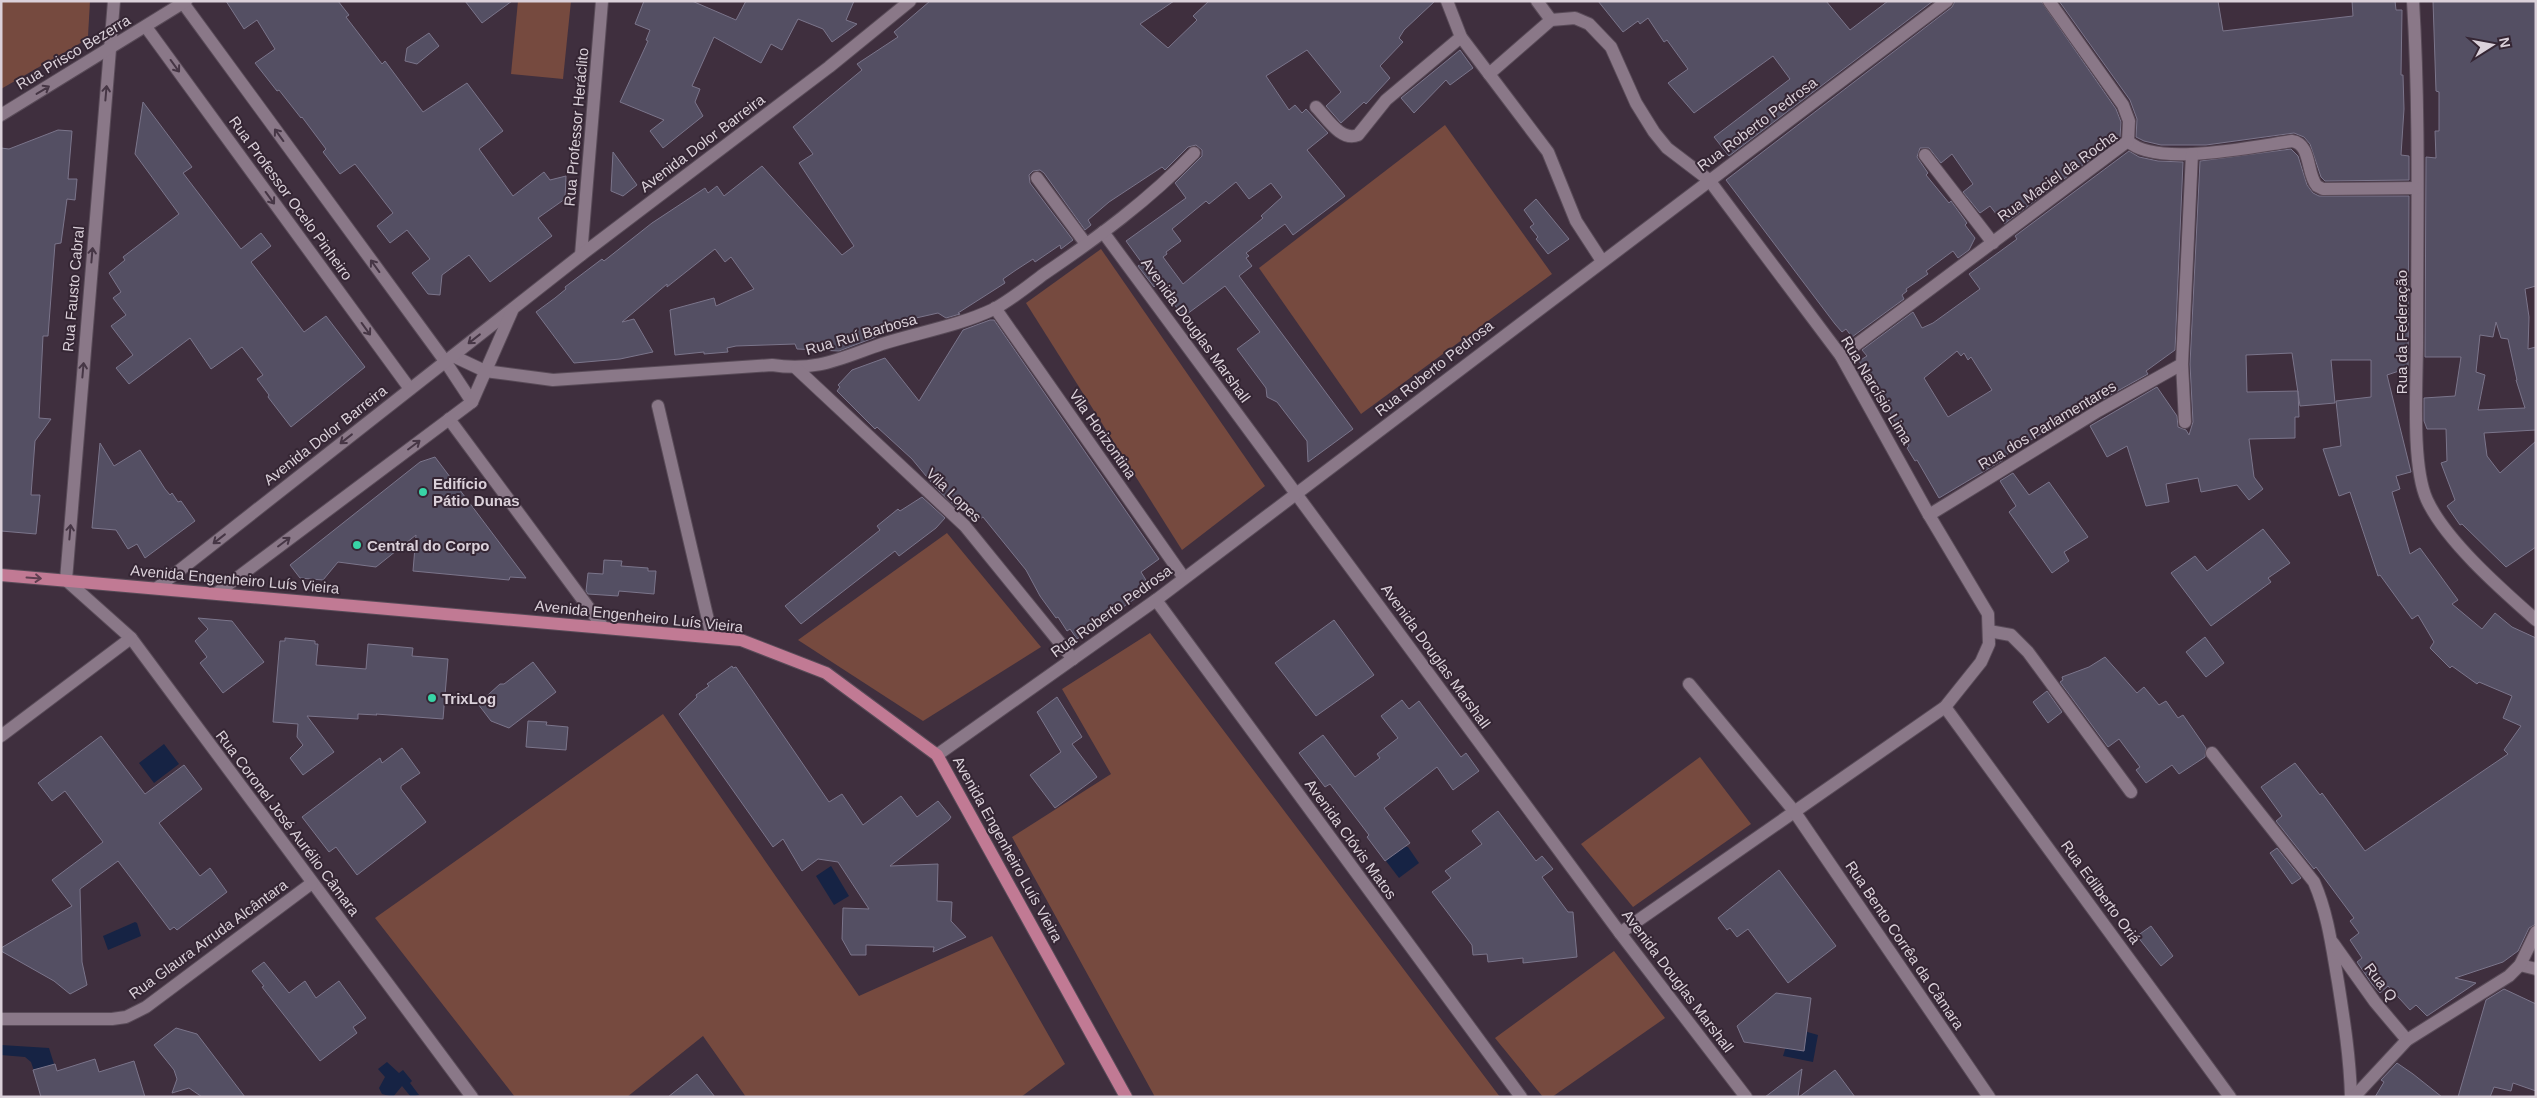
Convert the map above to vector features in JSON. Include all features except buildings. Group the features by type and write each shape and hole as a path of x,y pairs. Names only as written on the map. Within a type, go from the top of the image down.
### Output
{"main road":[{"name":"Avenida Engenheiro Luís Vieira","path":"1,575 741,640 826,674 937,755 1126,1097"}],"street":[{"name":"Rua Fausto Cabral","path":"66,580 114,1"},
{"name":"Rua Professor Heráclito","path":"581,255 602,1"},
{"name":"Avenida Dolor Barreira","path":"158,588 581,255 829,67 897,7 910,1"},
{"path":"1447,1 1461,37 1548,152 1576,221 1602,261"},
{"path":"1490,74 1551,20 1536,1"},
{"name":"Rua Roberto Pedrosa","path":"937,755 1156,600 1947,1"},
{"path":"2049,1 2123,105 2129,121 2128,142"},
{"name":"Rua da Federação","path":"2413,1 2418,83 2417,390 2421,480 2426,498 2438,520 2476,562 2536,620"},
{"name":"Rua Prisco Bezerra","path":"1,115 185,2"},
{"name":"Rua Professor Ocelo Pinheiro","path":"185,2 449,359 472,402"},
{"name":"Rua Narcísio Lima","path":"1551,20 1575,18 1588,24 1603,37 1616,55 1636,103 1654,132 1667,148 1709,180 1841,356 1929,515 1988,614 1989,631"},
{"name":"Rua Professor Ocelo Pinheiro","path":"146,27 410,389"},
{"path":"1316,106 1344,136 1351,138 1358,135 1386,100 1461,37"},
{"name":"Rua Maciel da Rocha","path":"1841,356 2128,142 2135,148 2145,152 2165,155 2192,154 2292,141 2298,142 2303,146 2310,173 2317,186 2323,189 2417,188"},
{"name":"Rua Ruí Barbosa","path":"449,359 485,371 553,380 772,365 797,368 839,360 882,344 938,330 995,308 1103,232 1163,184 1194,153"},
{"path":"2185,422 2182,364 2192,154"},
{"path":"1925,155 1993,243"},
{"path":"1037,178 1086,244"},
{"name":"Avenida Douglas Marshall","path":"1103,232 1620,933 1746,1097"},
{"name":"Vila Horizontina","path":"995,308 1184,578"},
{"name":"Avenida Dolor Barreira","path":"472,402 513,309"},
{"name":"Rua dos Parlamentares","path":"1929,515 2098,411 2182,364"},
{"name":"Vila Lopes","path":"797,368 965,526 1073,659"},
{"path":"217,593 472,402"},
{"path":"658,406 712,637"},
{"path":"449,419 603,627"},
{"name":"Rua Coronel José Aurélio Câmara","path":"66,580 130,638 472,1097"},
{"name":"Avenida Clóvis Matos","path":"1156,600 1521,1097"},
{"path":"1620,933 1945,707 1981,662 1988,644 1989,631 2011,635 2028,652 2132,792"},
{"path":"1,736 130,638"},
{"name":"Rua Bento Corrêa da Câmara","path":"1689,684 1794,812 1989,1097"},
{"name":"Rua Edilberto Oriá","path":"1945,707 2230,1097"},
{"path":"2212,754 2314,882 2325,909 2331,941 2346,1037 2352,1097"},
{"name":"Rua Glaura Arruda Alcântara","path":"1,1019 112,1019 134,1013 146,1007 312,883"},
{"path":"2352,1097 2407,1040 2509,976 2520,965 2536,932"},
{"name":"Rua Q","path":"2331,941 2375,1002 2407,1040"},
{"path":"2520,965 2536,969"}],"shaded area":[{"path":"1,1 90,1 88,36 84,41 1,89"},
{"path":"518,1 571,1 563,79 511,74"},
{"path":"1445,125 1552,274 1361,414 1259,268"},
{"path":"1101,249 1265,486 1182,550 1026,303"},
{"path":"947,533 1041,647 923,721 798,640"},
{"path":"1150,633 1500,1097 1155,1097 1012,837 1111,774 1062,689"},
{"path":"663,714 859,996 992,936 1065,1064 1021,1097 746,1097 703,1036 627,1097 515,1097 375,918"},
{"path":"1700,757 1751,824 1633,907 1581,844"},
{"path":"1614,951 1665,1018 1552,1097 1543,1097 1495,1038"}],"water":[{"path":"164,744 179,764 154,783 139,763"},
{"path":"1403,846 1408,847 1419,863 1399,878 1383,857"},
{"path":"831,866 849,896 834,905 816,876"},
{"path":"135,922 141,936 108,950 103,936"},
{"path":"1804,1031 1818,1035 1813,1062 1783,1056 1787,1043"},
{"path":"1,1045 49,1048 54,1064 34,1071 31,1062 25,1057 1,1055"},
{"path":"387,1062 399,1073 403,1070 412,1081 410,1083 419,1095 411,1097 402,1086 393,1097 382,1094 379,1088 385,1077 378,1069"}],"place":[{"name":"Edifício Pátio Dunas","path":"423,492"},
{"name":"Central do Corpo","path":"357,545"},
{"name":"TrixLog","path":"432,698"}]}
